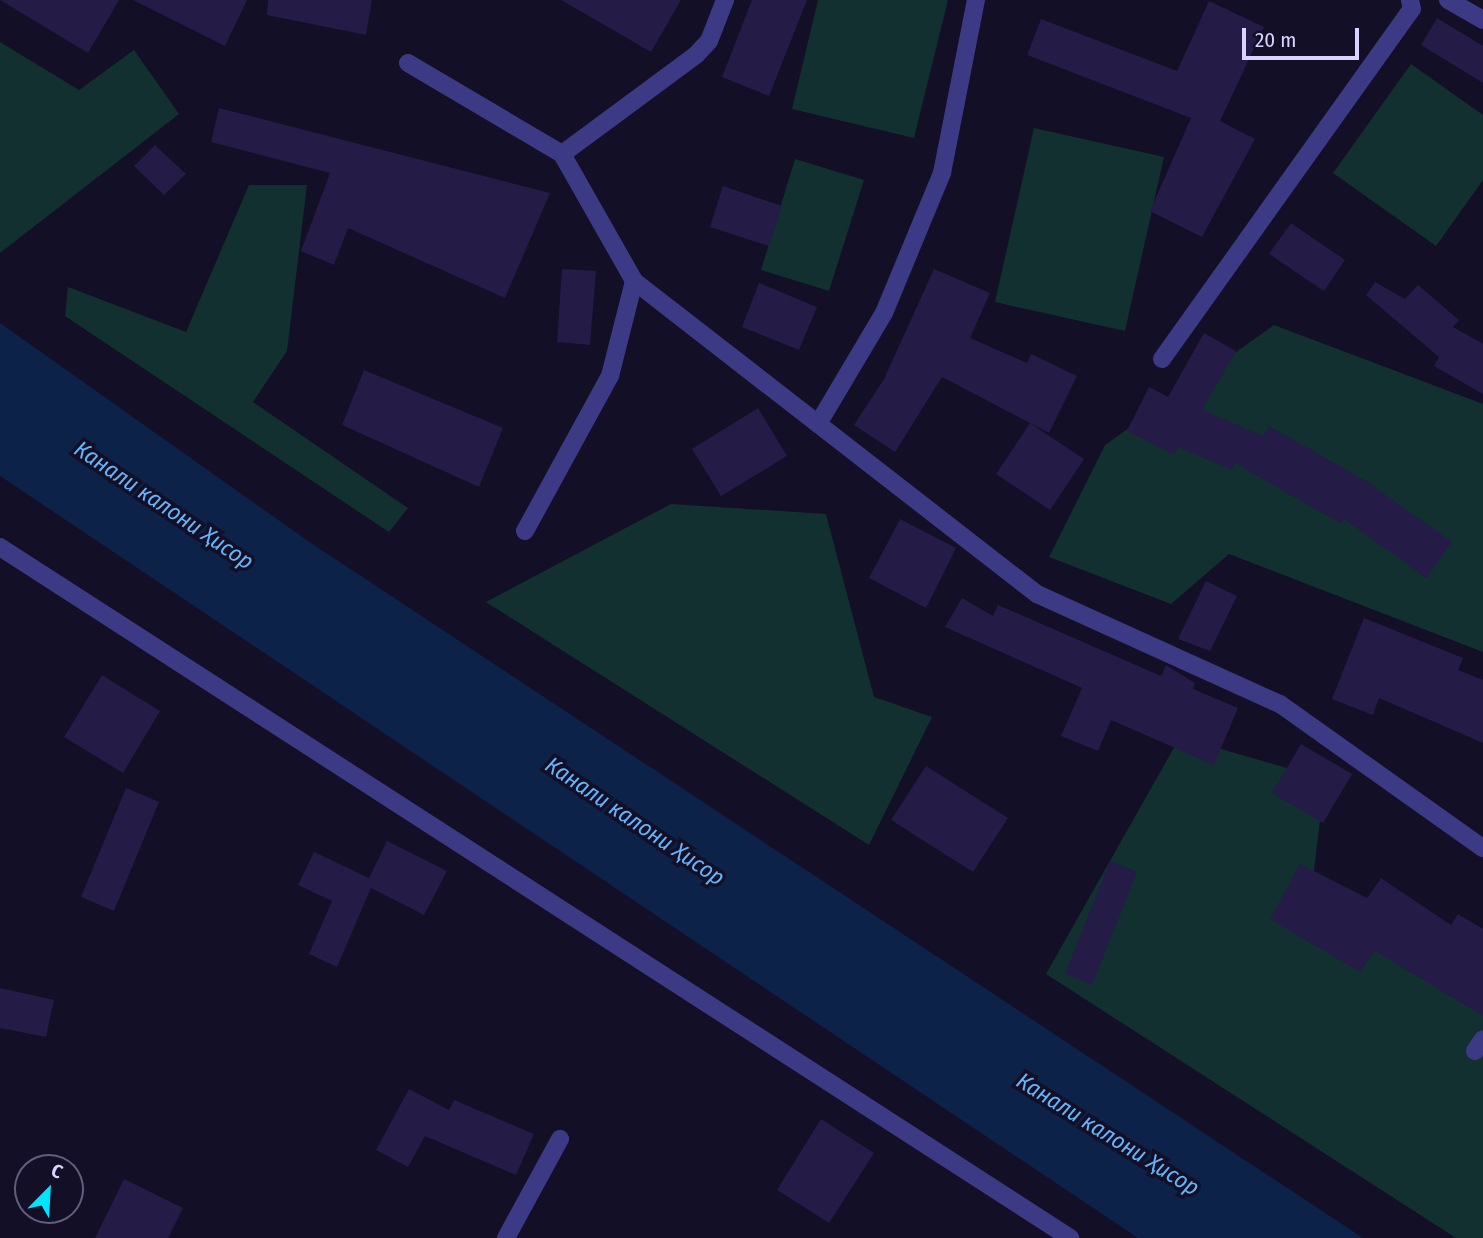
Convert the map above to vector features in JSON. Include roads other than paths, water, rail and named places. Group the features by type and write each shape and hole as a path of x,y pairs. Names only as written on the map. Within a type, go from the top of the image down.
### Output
{"street":[{"path":"562,154 696,55 709,41 725,0"},
{"path":"818,424 884,313 942,173 976,0"},
{"path":"1162,359 1412,9 1410,0"},
{"path":"1448,0 1483,19"},
{"path":"408,63 562,154 634,281 1037,594 1280,704 1483,848"},
{"path":"525,531 610,376 634,281"},
{"path":"0,547 1070,1238"},
{"path":"506,1238 560,1139"}],"water":[{"name":"Канали калони Ҳисор","path":"0,323 308,541 1363,1238 1138,1238 0,476"}]}
